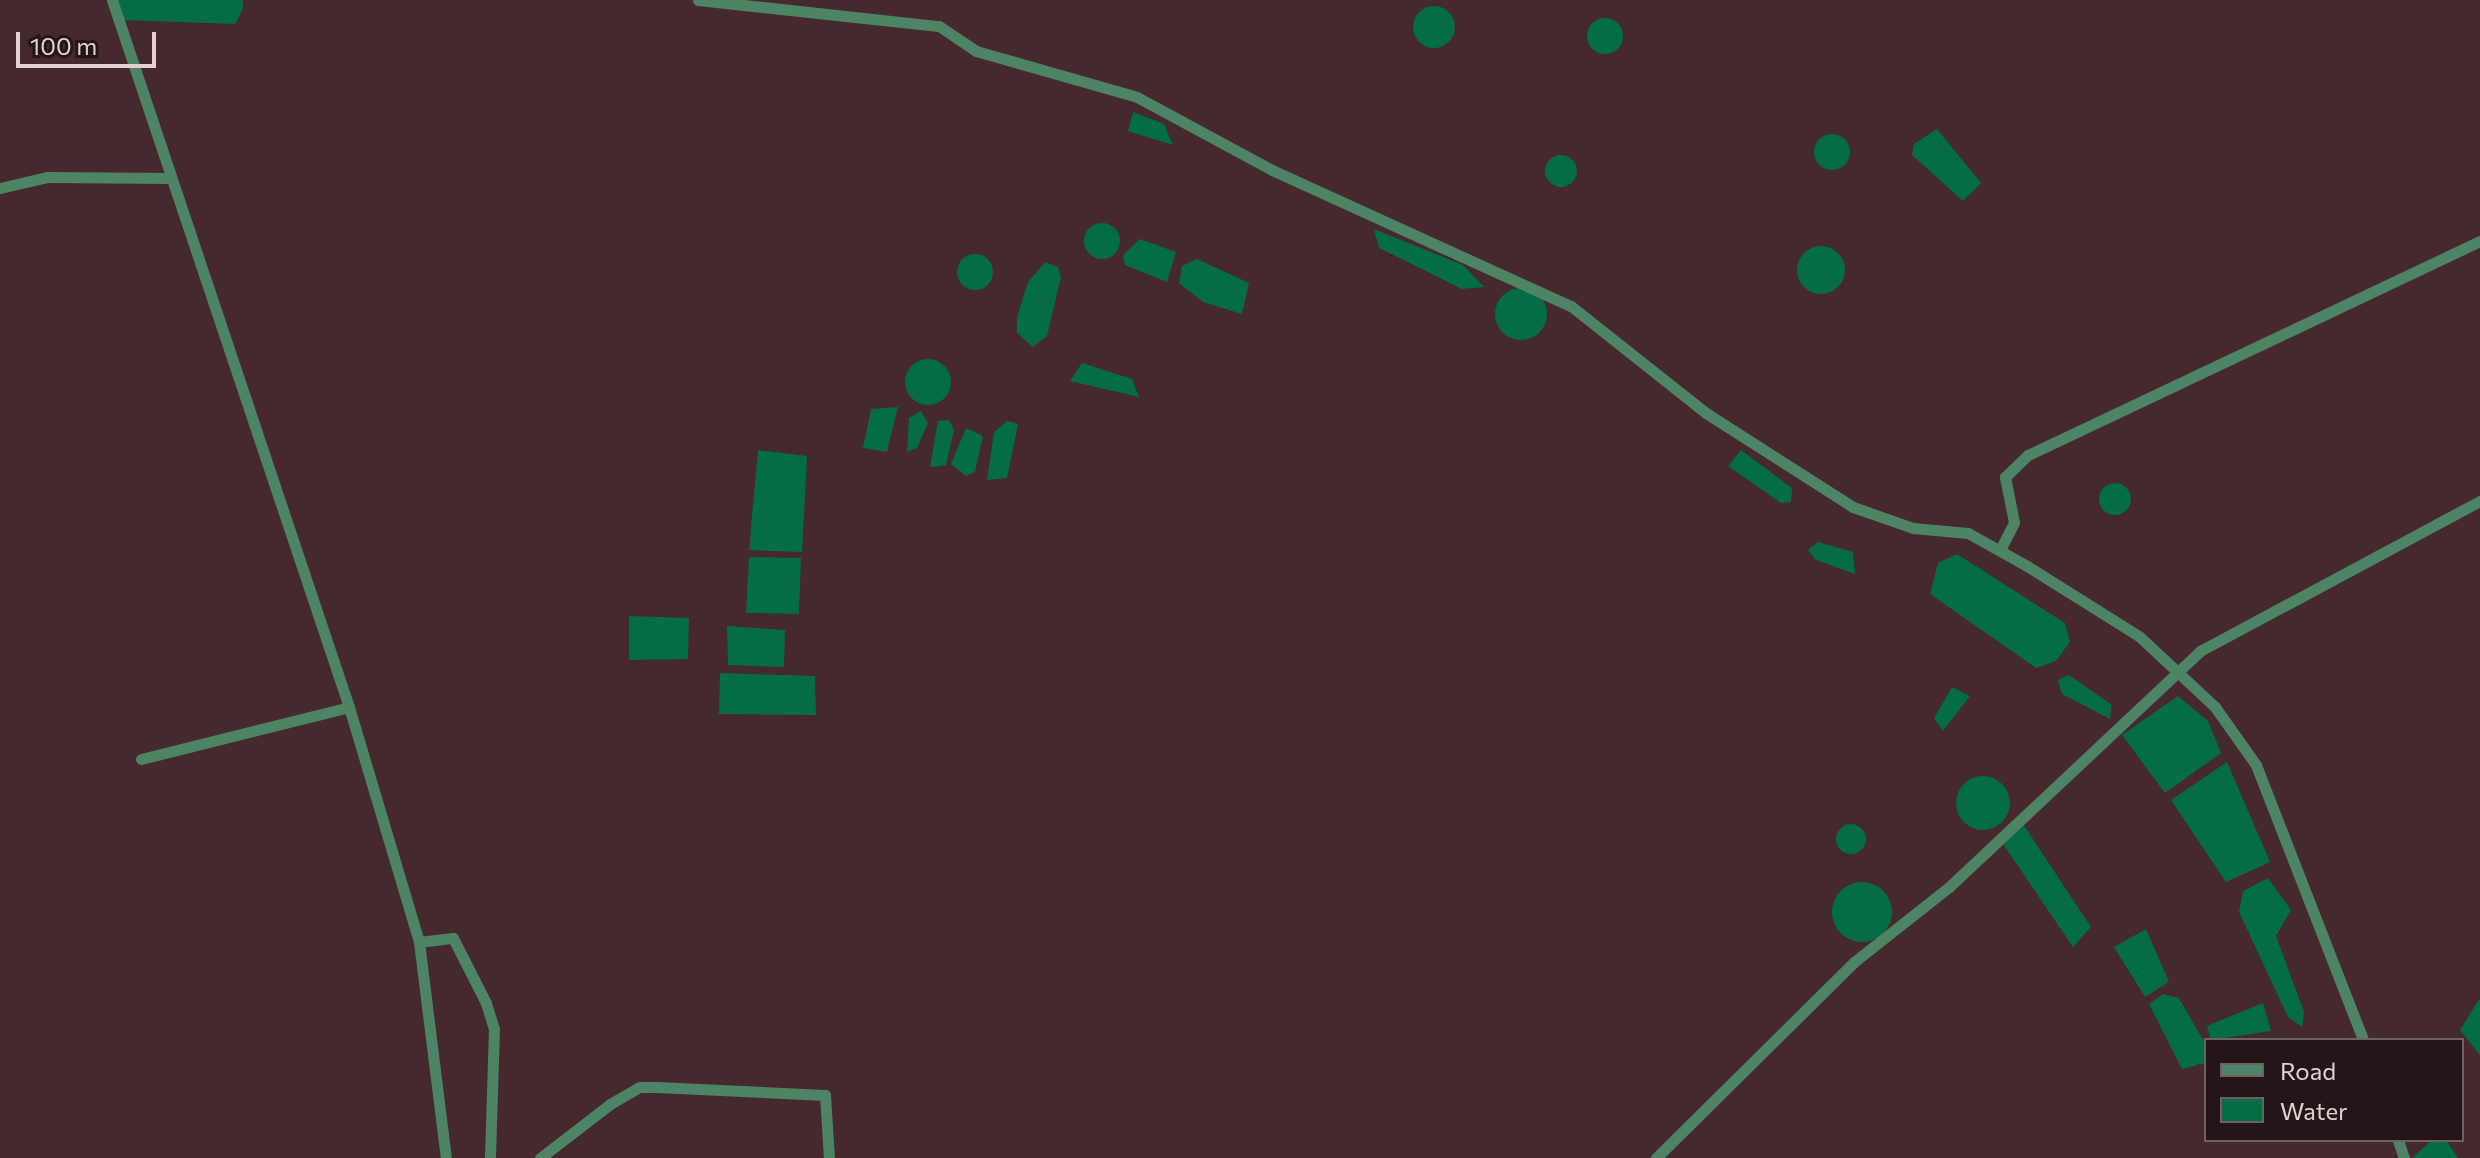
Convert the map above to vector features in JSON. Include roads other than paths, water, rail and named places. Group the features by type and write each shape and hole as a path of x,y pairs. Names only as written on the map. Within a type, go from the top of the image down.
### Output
{"street":[{"path":"112,0 349,707 419,942 446,1158"},
{"path":"698,0 939,26 976,51 1137,97 1272,170 1571,306 1706,413 1853,507 1913,528 1968,533 2140,637 2174,673 2215,707 2256,765 2362,1038"},
{"path":"0,188 47,177 171,178"},
{"path":"2000,550 2014,522 2005,477 2028,455 2480,241"},
{"path":"1656,1158 1854,962 1949,887 2174,673 2234,627 2480,501"},
{"path":"141,759 349,707"},
{"path":"419,942 453,938 486,1003 494,1029 490,1158"},
{"path":"540,1158 610,1104 640,1087 657,1087 825,1095 829,1158"}],"water":[{"path":"115,0 243,0 243,9 235,24 122,20"},
{"path":"1434,6 1449,12 1455,27 1449,42 1434,48 1419,42 1413,27 1419,12"},
{"path":"1605,18 1618,23 1623,36 1618,49 1605,54 1592,49 1587,36 1592,23"},
{"path":"1133,112 1164,124 1173,145 1128,131"},
{"path":"1937,129 1981,183 1963,201 1912,155 1914,144"},
{"path":"1832,134 1845,139 1850,152 1845,165 1832,170 1819,165 1814,152 1819,139"},
{"path":"1561,155 1573,159 1577,171 1573,183 1561,187 1549,183 1545,171 1549,159"},
{"path":"1102,223 1115,228 1120,241 1115,254 1102,259 1089,254 1084,241 1089,228"},
{"path":"1374,229 1463,265 1484,287 1462,289 1379,248"},
{"path":"1140,239 1176,252 1167,282 1125,265 1123,255"},
{"path":"1821,246 1838,253 1845,270 1838,287 1821,294 1804,287 1797,270 1804,253"},
{"path":"975,254 988,259 993,272 988,285 975,290 962,285 957,272 962,259"},
{"path":"1197,259 1249,283 1242,314 1203,302 1179,283 1182,266"},
{"path":"1045,262 1058,267 1061,277 1047,336 1033,347 1017,333 1017,317 1028,282"},
{"path":"1521,288 1540,295 1547,314 1540,333 1521,340 1502,333 1495,314 1502,295"},
{"path":"928,359 944,366 951,382 944,398 928,405 912,398 905,382 912,366"},
{"path":"1082,363 1132,379 1139,397 1070,381"},
{"path":"898,407 887,452 863,448 871,409"},
{"path":"921,411 928,423 917,448 907,452 909,418"},
{"path":"949,420 954,430 946,465 930,467 938,421"},
{"path":"1007,421 1018,424 1007,478 987,480 994,432"},
{"path":"966,428 983,436 975,472 966,476 951,464"},
{"path":"758,450 807,456 802,552 749,550"},
{"path":"1741,450 1792,488 1791,502 1781,503 1728,466"},
{"path":"2115,483 2126,488 2131,499 2126,510 2115,515 2104,510 2099,499 2104,488"},
{"path":"1818,542 1853,552 1855,574 1816,560 1808,550"},
{"path":"1957,554 2065,623 2070,642 2056,661 2036,668 1930,594 1938,563"},
{"path":"749,557 801,558 799,614 746,613"},
{"path":"629,616 689,618 688,659 629,660"},
{"path":"727,626 785,630 784,667 728,665"},
{"path":"720,673 815,676 816,715 719,714"},
{"path":"2069,675 2112,705 2110,719 2062,694 2058,680"},
{"path":"1952,687 1970,696 1943,731 1934,718"},
{"path":"2178,696 2208,721 2221,753 2165,793 2122,735"},
{"path":"2227,762 2270,862 2226,882 2171,800"},
{"path":"1983,776 2002,784 2010,803 2002,822 1983,830 1964,822 1956,803 1964,784"},
{"path":"1851,824 1862,828 1866,839 1862,850 1851,854 1840,850 1836,839 1840,828"},
{"path":"2023,824 2091,927 2073,947 2003,844"},
{"path":"2268,878 2291,910 2276,936 2304,1012 2302,1027 2288,1017 2239,912 2243,891"},
{"path":"1862,882 1874,884 1883,891 1890,900 1890,924 1883,933 1874,940 1862,942 1850,940 1841,933 1834,924 1832,912 1834,900 1841,891 1850,884"},
{"path":"2146,929 2169,982 2145,997 2114,947"},
{"path":"2163,994 2179,998 2204,1042 2204,1064 2182,1069 2149,1004"},
{"path":"2480,998 2480,1055 2460,1030"},
{"path":"2263,1003 2271,1031 2210,1038 2207,1026"},
{"path":"2430,1142 2447,1142 2458,1158 2412,1158"}]}
